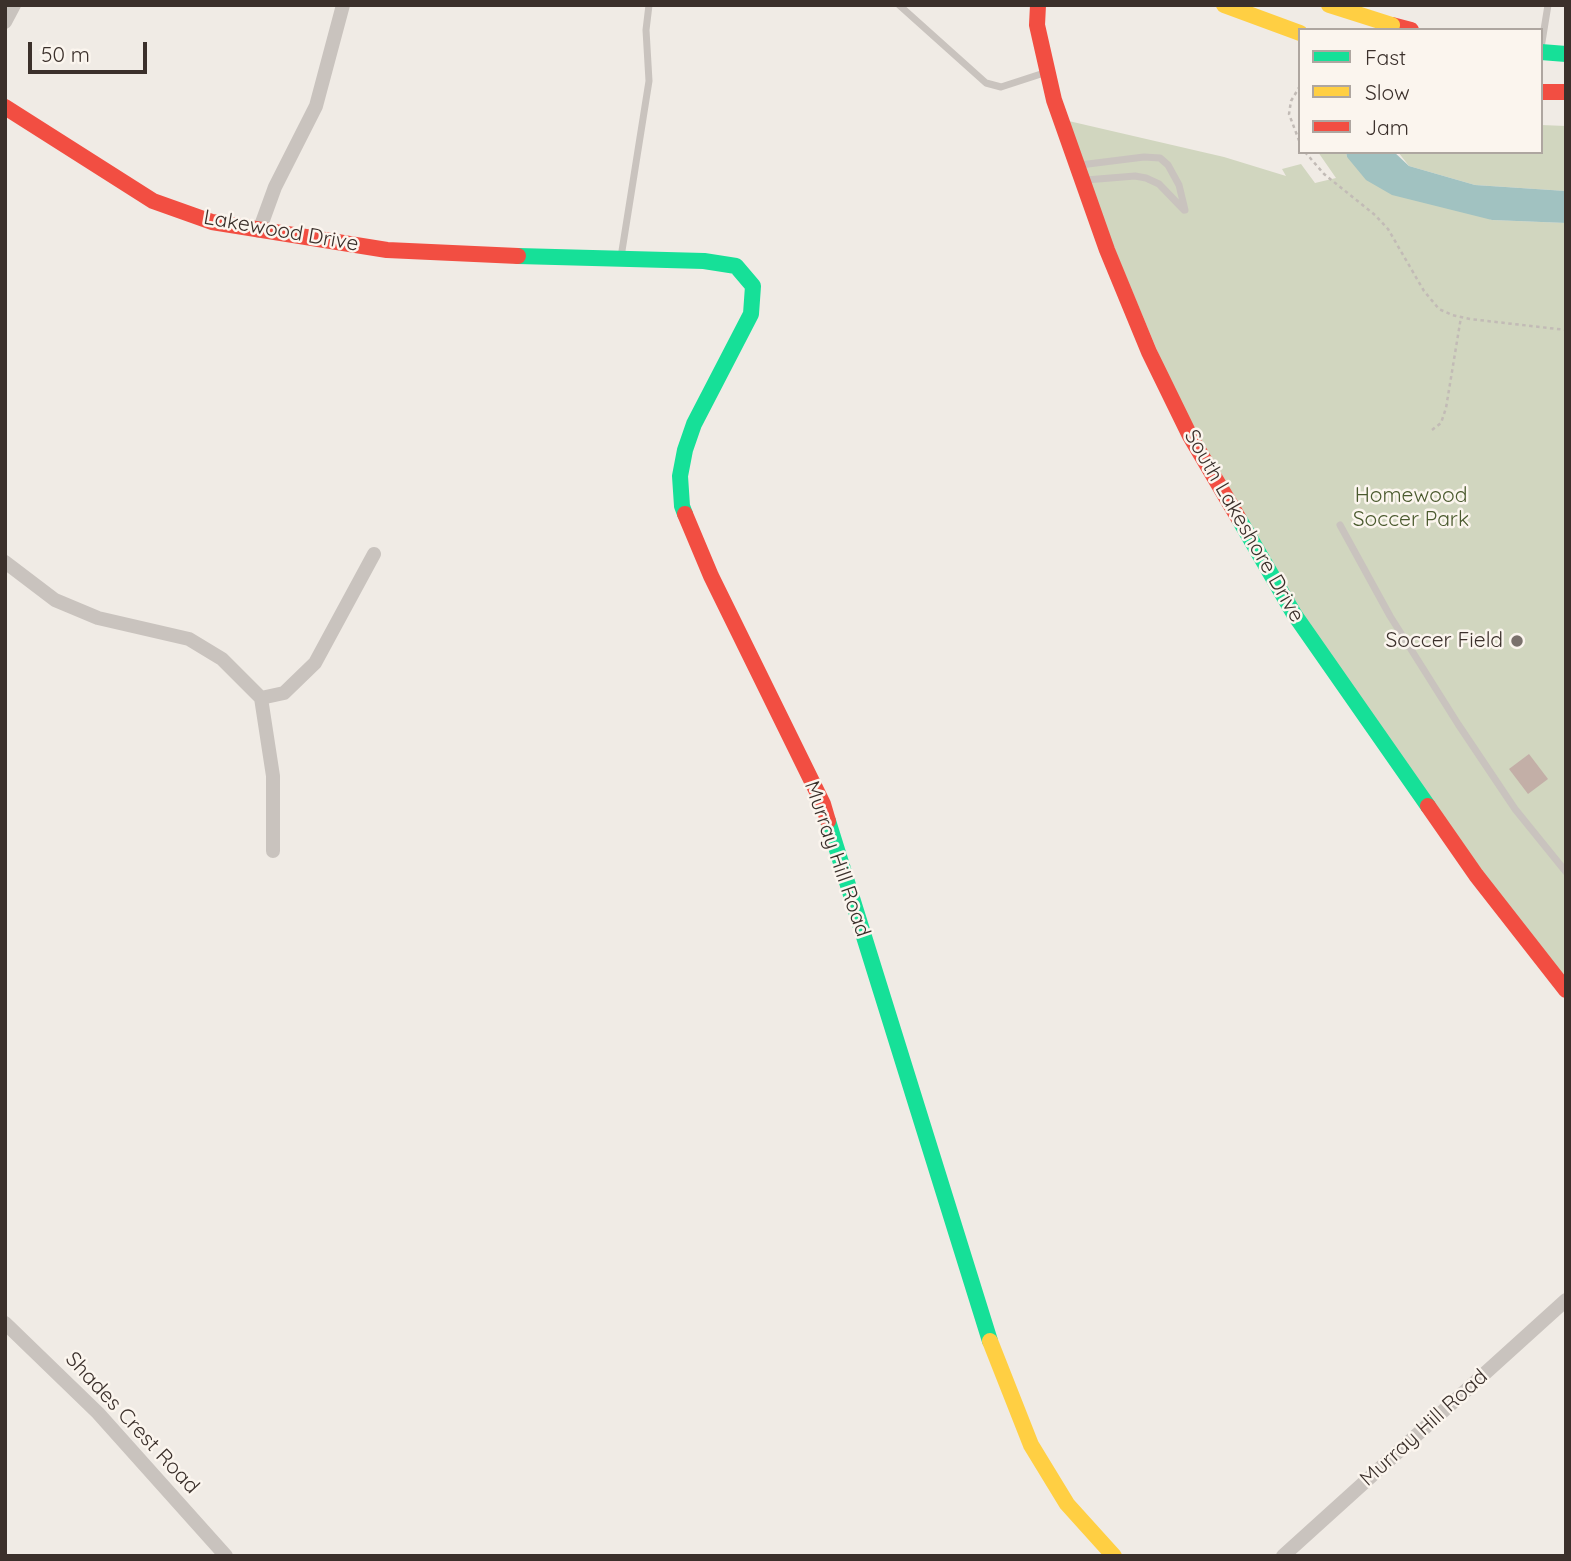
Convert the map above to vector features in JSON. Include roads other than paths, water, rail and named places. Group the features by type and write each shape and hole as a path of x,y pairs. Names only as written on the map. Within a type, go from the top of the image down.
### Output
{"street":[{"path":"5,22 14,5"},
{"path":"259,231 275,187 316,106 343,5"},
{"name":"South Lakeshore Drive","path":"1038,5 1037,25 1054,100 1079,173 1149,352 1190,436 1294,614 1476,875 1566,990"},
{"path":"1224,5 1298,32"},
{"path":"1329,5 1403,28"},
{"path":"1543,50 1566,54"},
{"path":"1543,92 1566,92"},
{"name":"Lakewood Drive","path":"5,107 153,201 212,222 387,250 586,259"},
{"name":"Murray Hill Road","path":"586,259 704,261 736,265 753,286 751,314 694,424 685,450 680,475 682,506 711,576 822,804 995,1356 1031,1445 1067,1504 1114,1556"},
{"path":"261,698 284,693 315,663 374,554"},
{"path":"5,562 55,600 98,618 190,639 222,659 261,698 274,776 273,851"},
{"name":"Murray Hill Road","path":"1283,1556 1566,1300"},
{"name":"Shades Crest Road","path":"5,1323 98,1413 226,1556"}],"lane":[{"path":"621,260 649,81 646,30 649,5"},
{"path":"899,5 986,83 1002,87 1048,72"},
{"path":"1543,37 1548,5"},
{"path":"1144,157 1160,158 1168,165 1179,185 1185,210 1159,184 1146,178 1079,173 1144,157"},
{"path":"1339,524 1390,616 1458,724 1515,809 1566,872"}],"water":[{"path":"1346,154 1396,154 1409,166 1475,185 1566,191 1566,223 1492,220 1392,195 1366,180"}],"place":[{"name":"Soccer Field","path":"1517,641"}],"park label":[{"name":"Homewood Soccer Park","path":"1411,508"}]}
